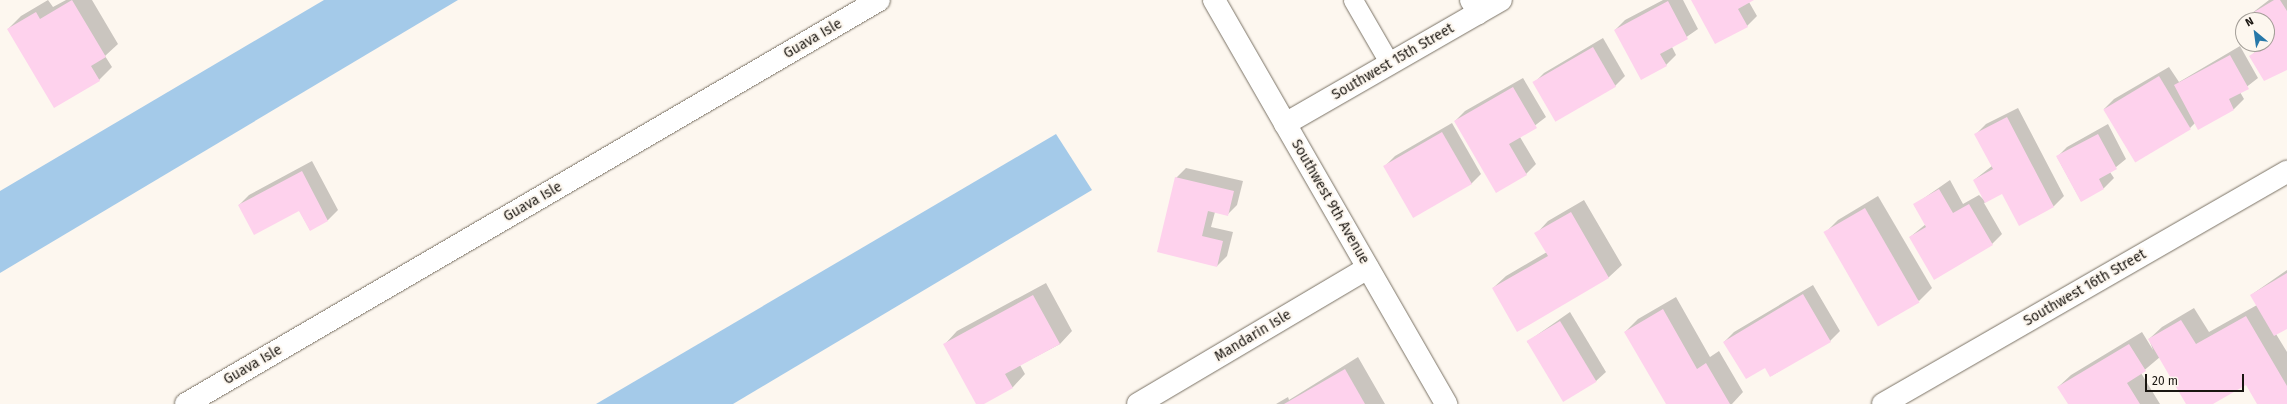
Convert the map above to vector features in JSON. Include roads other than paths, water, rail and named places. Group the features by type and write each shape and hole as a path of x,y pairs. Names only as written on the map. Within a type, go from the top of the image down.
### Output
{"street":[{"name":"Guava Isle","path":"186,404 880,0"},
{"name":"Southwest 9th Avenue","path":"1214,0 1446,404"},
{"name":"Southwest 15th Street","path":"1285,124 1390,64 1473,7 1501,0"},
{"name":"Southwest 16th Street","path":"1883,404 2287,172"},
{"name":"Mandarin Isle","path":"1138,404 1368,268"}],"lane":[{"path":"1353,0 1390,64"}],"water":[{"path":"324,0 458,0 0,273 0,191"},
{"path":"1056,134 1092,190 733,404 596,404"}]}
